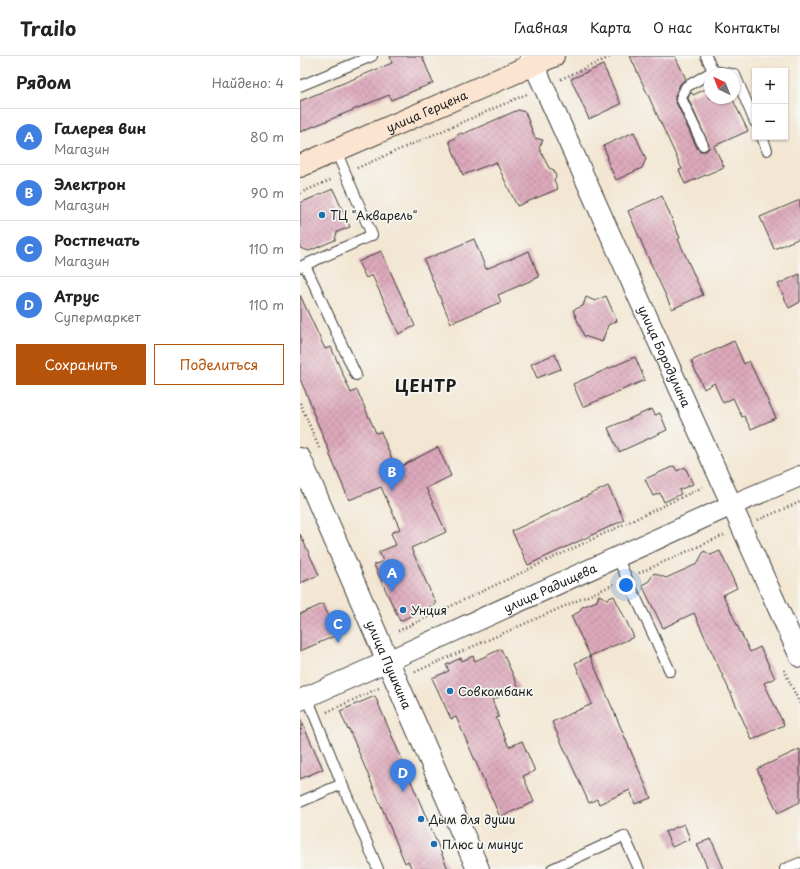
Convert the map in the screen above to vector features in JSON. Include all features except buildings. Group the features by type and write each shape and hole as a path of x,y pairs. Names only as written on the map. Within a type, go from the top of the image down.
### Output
{"main road":[{"name":"улица Герцена","path":"300,166 539,59"}],"street":[{"name":"улица Бородулина","path":"539,59 544,86 800,657"},
{"name":"улица Пушкина","path":"302,470 392,671 478,869"},
{"name":"улица Радищева","path":"304,698 392,671 617,557 800,476"}],"lane":[{"path":"300,86 372,56"},
{"path":"706,56 712,68"},
{"path":"703,145 681,98 686,87 704,76"},
{"path":"740,88 752,115"},
{"path":"763,140 767,150"},
{"path":"336,151 372,235 303,266 356,375"},
{"path":"617,557 670,671"},
{"path":"304,698 315,716 378,869"},
{"path":"300,802 342,784"},
{"path":"552,869 624,836 639,869"},
{"path":"785,869 800,863"}],"path":[{"path":"300,193 612,56"},
{"path":"398,631 720,479"},
{"path":"300,734 302,721 315,716 392,671 627,578 800,502"}],"place":[{"name":"ТЦ \"Акварель\"","path":"322,215"},
{"name":"Электрон","path":"392,491"},
{"name":"Галерея вин","path":"392,592"},
{"name":"Унция","path":"403,610"},
{"name":"Ростпечать","path":"338,643"},
{"name":"Совкомбанк","path":"450,691"},
{"name":"Атрус","path":"403,792"},
{"name":"Дым для души","path":"421,819"},
{"name":"Плюс и минус","path":"434,844"}],"district":[{"name":"ЦЕНТР","path":"426,385"}]}
